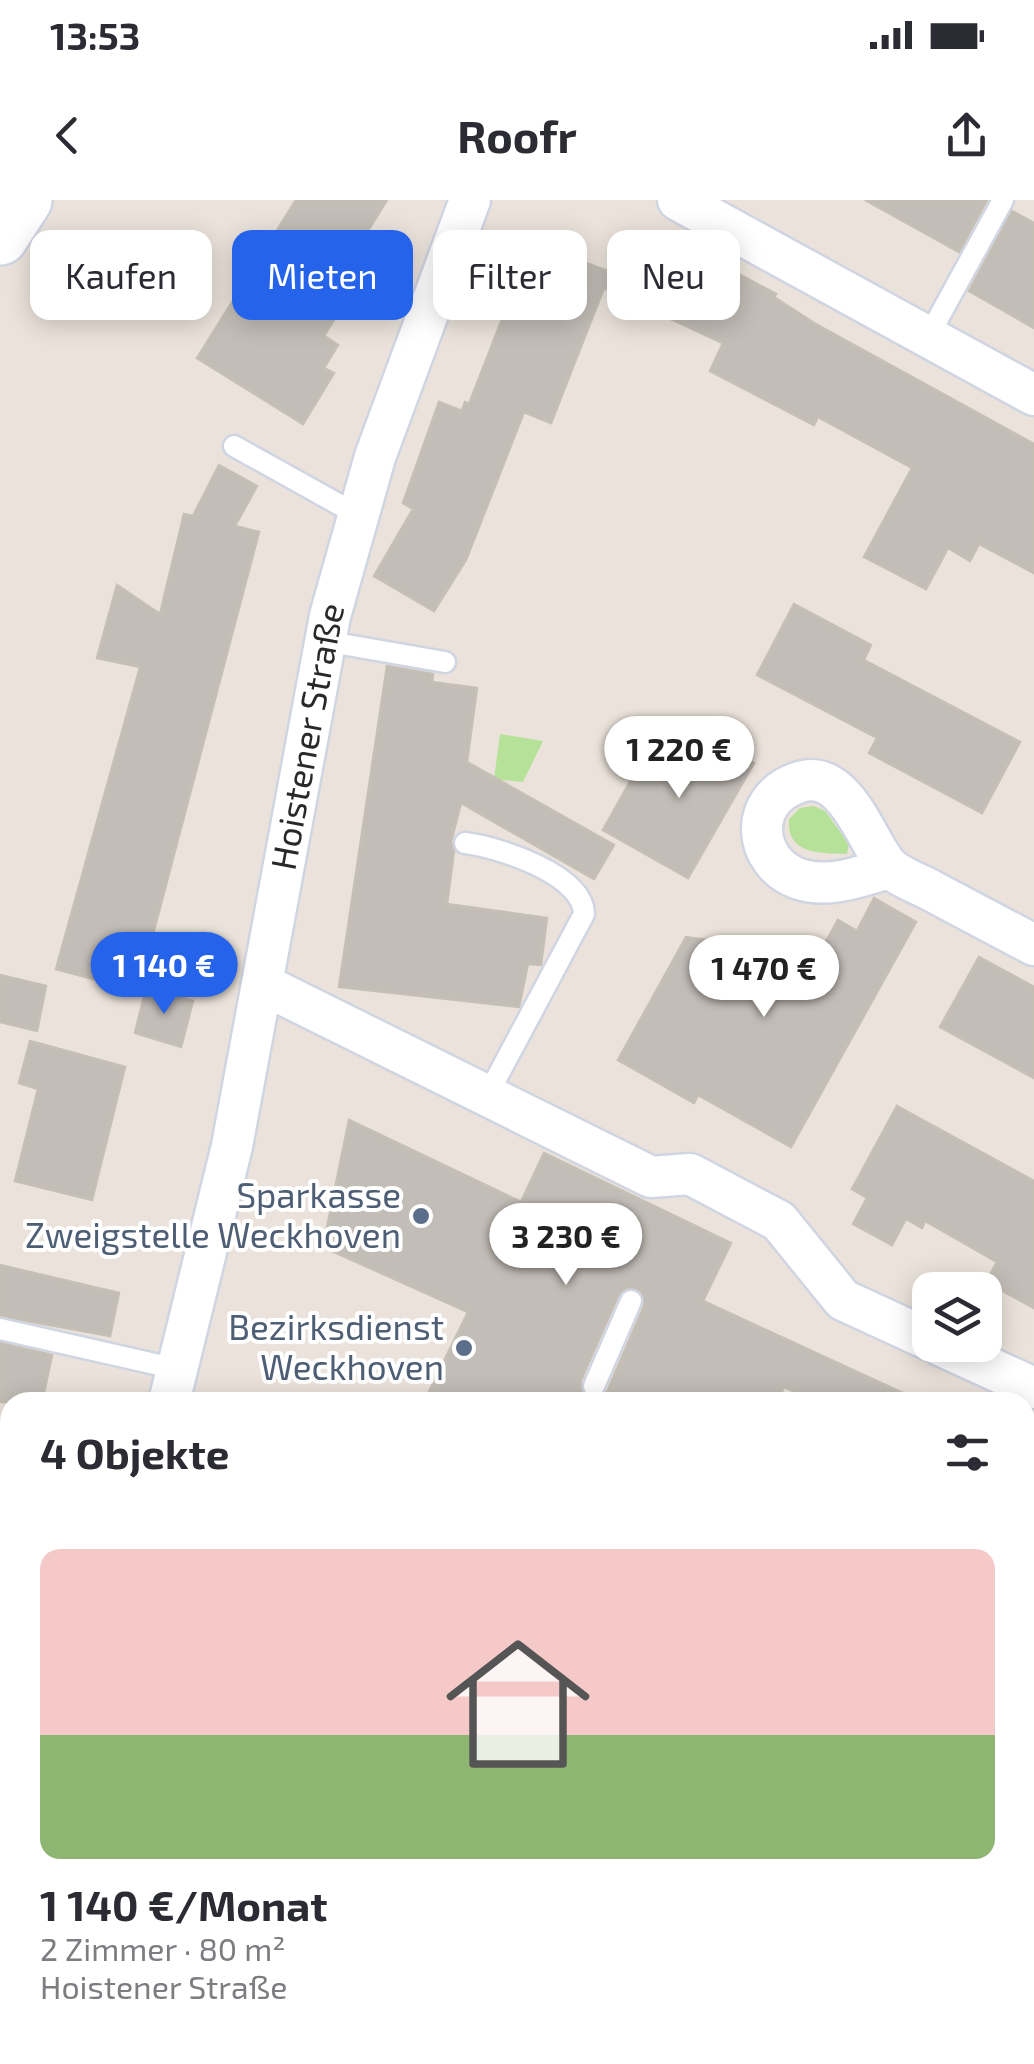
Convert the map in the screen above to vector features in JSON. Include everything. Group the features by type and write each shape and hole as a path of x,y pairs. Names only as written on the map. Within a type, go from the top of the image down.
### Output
{"main road":[{"path":"0,237 24,200"}],"street":[{"name":"Hoistener Straße","path":"173,1386 232,1146 324,642 356,514 408,361 470,200"},
{"path":"678,200 1034,395"},
{"path":"889,868 1034,945"},
{"path":"262,984 486,1096 646,1188 690,1174 779,1221 843,1300 912,1332"},
{"path":"977,1362 1034,1388"}],"lane":[{"path":"928,337 1003,200"},
{"path":"234,446 356,514"},
{"path":"324,642 446,662"},
{"path":"466,843 502,847 576,890 584,903 584,914 486,1096"},
{"path":"594,1386 632,1301"},
{"path":"0,1329 173,1386"}],"green space":[{"path":"500,734 543,741 523,782 494,779"},
{"path":"814,806 825,811 849,844 847,854 806,849 793,839 789,819 800,808"}],"building":[{"path":"296,200 387,200 368,230 277,230"},
{"path":"865,200 987,200 959,252"},
{"path":"1012,211 1034,223 1034,328 969,291"},
{"path":"587,263 607,271 607,289 604,288 551,423 524,412 466,560 434,611 374,576 413,509 403,503 439,402 462,411 465,402 469,404 502,320 587,320"},
{"path":"740,275 776,294 774,297 814,323 1034,444 1034,573 979,544 970,561 948,548 926,589 864,557 912,468 818,417 814,425 710,371 723,343 673,320 740,320"},
{"path":"232,302 232,320 334,320 324,336 338,345 324,368 334,373 303,424 197,358"},
{"path":"219,465 257,486 235,526 259,532 138,991 56,969 140,667 97,658 117,585 160,614 184,514 193,516"},
{"path":"794,604 871,645 864,660 1020,742 982,813 869,753 877,738 757,675"},
{"path":"387,666 433,674 432,682 477,688 467,762 614,845 594,879 461,803 451,842 454,851 447,904 547,918 541,965 528,964 519,1007 339,987"},
{"path":"683,724 754,763 688,878 603,830 642,760 658,769"},
{"path":"874,898 916,922 791,1147 698,1095 694,1103 618,1060 686,937 762,948 766,938 813,965 838,920 857,931"},
{"path":"979,957 1034,987 1034,1078 940,1027"},
{"path":"0,975 46,986 37,1031 0,1022"},
{"path":"146,988 193,1001 181,1047 135,1033"},
{"path":"30,1041 125,1067 92,1200 15,1181 38,1089 19,1083"},
{"path":"897,1106 1034,1181 1034,1308 1002,1291 1002,1272 992,1272 997,1262 925,1221 922,1228 906,1219 892,1245 853,1224 867,1198 852,1189"},
{"path":"349,1120 521,1202 544,1153 731,1243 703,1301 900,1392 795,1392 784,1387 782,1392 607,1392 644,1306 641,1292 628,1288 618,1296 581,1380 582,1392 429,1392 468,1312 323,1247"},
{"path":"0,1265 119,1293 110,1336 0,1316"},
{"path":"0,1343 52,1355 44,1392 0,1392"}],"place":[{"name":"Sparkasse Zweigstelle Weckhoven","path":"421,1216"},
{"name":"Bezirksdienst Weckhoven","path":"464,1348"}]}
